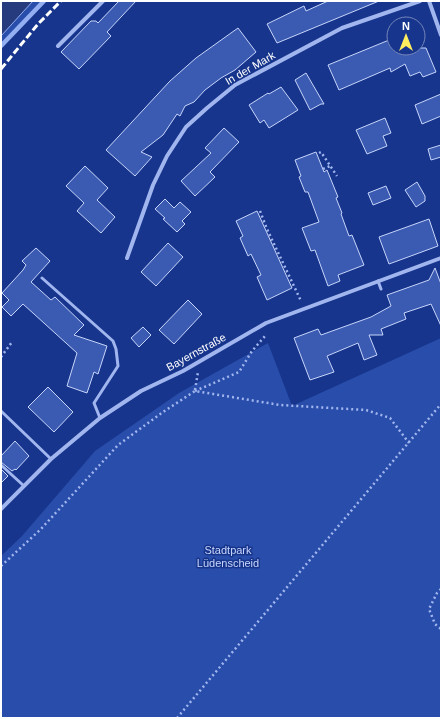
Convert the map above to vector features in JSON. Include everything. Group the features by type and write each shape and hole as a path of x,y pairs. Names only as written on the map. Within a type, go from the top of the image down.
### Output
{"street":[{"path":"58,46 103,1"},
{"name":"In der Mark","path":"127,258 153,185 167,156 186,127 235,85 342,28 420,1"},
{"path":"429,1 441,35"},
{"name":"Bayernstraße","path":"1,509 51,459 100,418 141,391 183,371 266,322 441,258"}],"lane":[{"path":"42,278 113,341 116,349 118,366 94,403 100,418"},
{"path":"378,281 381,289"},
{"path":"1,411 51,459"},
{"path":"1,465 24,486"}],"path":[{"path":"319,153 322,152 337,176"},
{"path":"323,169 330,166"},
{"path":"260,211 304,309"},
{"path":"1,566 41,529 118,445 195,391 239,372 252,351 270,330"},
{"path":"1,357 12,342"},
{"path":"195,391 199,362"},
{"path":"195,391 280,405 366,410 390,418 409,443"},
{"path":"177,718 441,404"},
{"path":"441,589 437,593 429,609 435,624 441,629"}],"green space":[{"path":"1,1 44,1 1,46"},
{"name":"Stadtpark Lüdenscheid","path":"441,338 441,718 1,718 1,556 22,536 95,451 179,393 268,343 292,406"}],"shaded area":[{"path":"1,1 33,1 1,36"}],"building":[{"path":"119,1 136,1 107,32 111,36 79,69 61,52 91,21 96,21 98,23"},
{"path":"328,1 379,1 277,43 267,24 304,6 306,11"},
{"path":"238,28 256,52 235,70 205,90 194,102 185,106 180,116 177,114 163,135 141,152 152,157 135,176 106,150 170,81 196,58"},
{"path":"386,41 386,56 426,56 426,48 436,72 423,77 420,72 410,76 405,64 391,72 390,68 339,90 328,65"},
{"path":"306,73 324,104 310,110 295,80"},
{"path":"281,87 298,110 269,128 264,120 260,123 249,105"},
{"path":"441,94 441,116 422,124 415,105"},
{"path":"385,118 391,133 383,136 387,146 367,154 356,130"},
{"path":"224,128 239,142 210,172 215,177 195,196 181,181 211,153 205,148"},
{"path":"441,145 441,157 431,160 428,149"},
{"path":"316,152 324,172 327,170 338,197 336,198 349,236 352,235 364,265 338,275 340,281 328,286 315,250 311,251 302,228 319,222 308,192 305,192 299,177 301,176 295,160"},
{"path":"85,166 108,188 97,200 115,217 101,233 77,211 84,203 66,186"},
{"path":"417,182 425,196 425,201 416,207 405,190"},
{"path":"386,186 391,198 373,205 368,193"},
{"path":"165,199 174,208 180,202 191,212 182,221 185,224 177,232 155,209"},
{"path":"257,211 292,288 267,300 257,277 261,275 251,254 248,256 240,238 243,236 236,221"},
{"path":"429,219 438,246 389,264 379,237"},
{"path":"168,243 183,257 156,286 141,272"},
{"path":"36,248 50,261 31,282 51,300 55,297 84,325 74,335 107,346 98,374 94,372 87,393 67,386 77,353 23,304 11,316 2,307 9,300 2,293 23,270 26,265 22,261"},
{"path":"435,268 441,284 441,326 431,304 404,313 406,319 381,329 383,335 369,335 377,355 364,360 358,343 327,356 334,372 310,380 294,338 318,329 321,335 371,317 391,306 387,295 429,280"},
{"path":"188,300 202,314 174,344 159,330"},
{"path":"143,327 151,335 139,347 131,338"},
{"path":"48,387 73,412 54,432 28,407"},
{"path":"15,441 29,456 16,470 15,469 12,471 1,462 1,456"},
{"path":"1,469 8,476 1,483"}],"waterway":[{"path":"1,46 44,1"}],"railway":[{"path":"1,69 38,24 61,1"}]}
